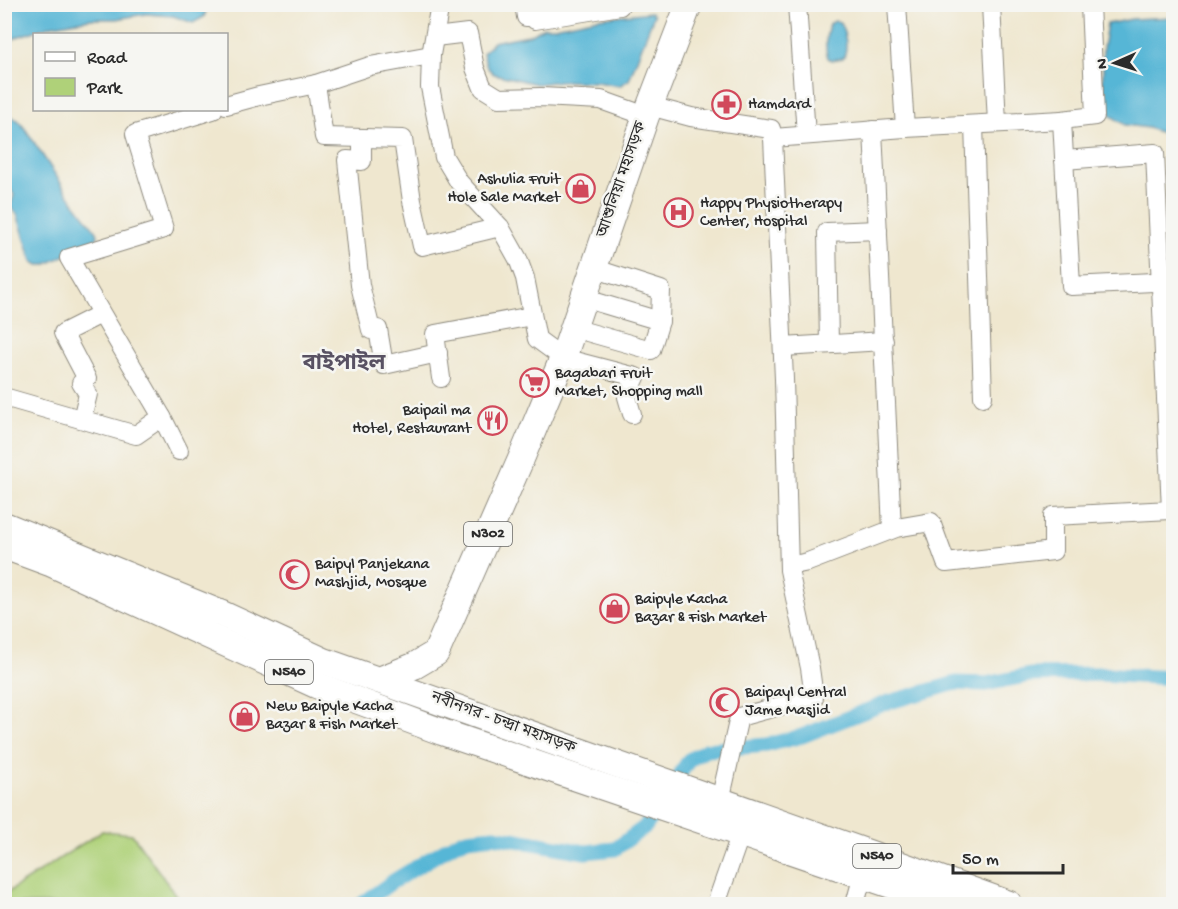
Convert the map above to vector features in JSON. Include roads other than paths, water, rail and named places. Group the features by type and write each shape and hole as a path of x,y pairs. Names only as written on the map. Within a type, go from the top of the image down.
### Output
{"highway":[{"name":"আশুলিয়া মহাসড়ক","path":"563,358 648,111 689,4"},
{"name":"N302","path":"379,680 414,666 435,653 563,358"},
{"name":"নবীনগর - চন্দ্রা মহাসড়ক","path":"4,525 222,614 324,661 582,752 867,877 947,904"},
{"name":"নবীনগর - চন্দ্রা মহাসড়ক","path":"4,546 50,563 316,685 442,732 581,779 735,818 1009,904"}],"street":[{"path":"440,4 431,55 430,87 444,157 459,182 500,226 518,259 525,278 537,339 563,358 636,377 627,397 632,414"},
{"path":"524,4 526,17 534,16 535,20 620,6 620,4"},
{"path":"797,4 806,135"},
{"path":"897,4 905,128"},
{"path":"991,4 997,123"},
{"path":"773,138 1095,116 1090,4"},
{"path":"435,37 468,33 475,68 483,88 499,98 541,97 601,100 648,111 771,129 783,347 789,566 814,697 739,717 728,761 735,818 716,904"},
{"path":"228,104 316,84 370,66 431,55"},
{"path":"316,84 324,137 402,139 422,246 500,226"},
{"path":"179,451 162,417 69,258 164,229 135,134 210,111"},
{"path":"1062,120 1071,286 1167,281"},
{"path":"974,125 983,397"},
{"path":"873,130 892,529"},
{"path":"362,138 362,160 347,160 360,285 371,330 378,330 384,365 438,353"},
{"path":"789,566 808,562 892,529 931,522 946,563 1053,551 1053,516 1171,510 1167,281 1155,153 1064,160"},
{"path":"829,344 827,232 878,230"},
{"path":"573,328 651,350 660,321 662,290 593,268"},
{"path":"583,298 660,321"},
{"path":"82,419 88,394 81,383 87,379 63,333 101,314"},
{"path":"441,378 435,334 532,316"},
{"path":"783,347 884,341"},
{"path":"4,397 135,435 162,417"},
{"path":"855,904 861,882 867,877"}],"water":[{"path":"5,4 208,5 204,17 193,23 173,16 146,14 116,19 90,19 53,25 17,37 5,44"},
{"path":"651,12 654,15 629,80 619,86 597,82 560,81 537,84 494,74 487,67 483,53 493,42 529,35 544,27"},
{"path":"1173,17 1173,137 1148,128 1125,125 1110,115 1103,102 1103,48 1107,24 1132,19"},
{"path":"835,21 840,22 842,26 846,50 843,58 832,60 828,58 826,41 829,24"},
{"path":"5,114 18,120 26,130 70,197 97,232 98,236 95,241 45,265 38,265 32,261 17,214 10,207 14,195 5,185"}],"waterway":[{"path":"362,904 392,882 456,843 467,839 494,836 585,852 615,849 646,826 689,760 706,750 767,745 802,736 886,703 956,683 986,684 1030,675 1098,674 1174,678"}],"place":[{"name":"Hamdard","path":"727,105"},
{"name":"Ashulia Fruit Hole Sale Market","path":"581,189"},
{"name":"Happy Physiotherapy Center, Hospital","path":"679,213"},
{"name":"Bagabari Fruit Market, Shopping mall","path":"534,383"},
{"name":"Baipail ma Hotel, Restaurant","path":"492,420"},
{"name":"Baipyl Panjekana Mashjid, Mosque","path":"294,574"},
{"name":"Baipyle Kacha Bazar & Fish Market","path":"614,609"},
{"name":"Baipayl Central Jame Masjid","path":"724,702"},
{"name":"New Baipyle Kacha Bazar & Fish Market","path":"245,716"}],"district":[{"name":"বাইপাইল","path":"344,365"}]}
